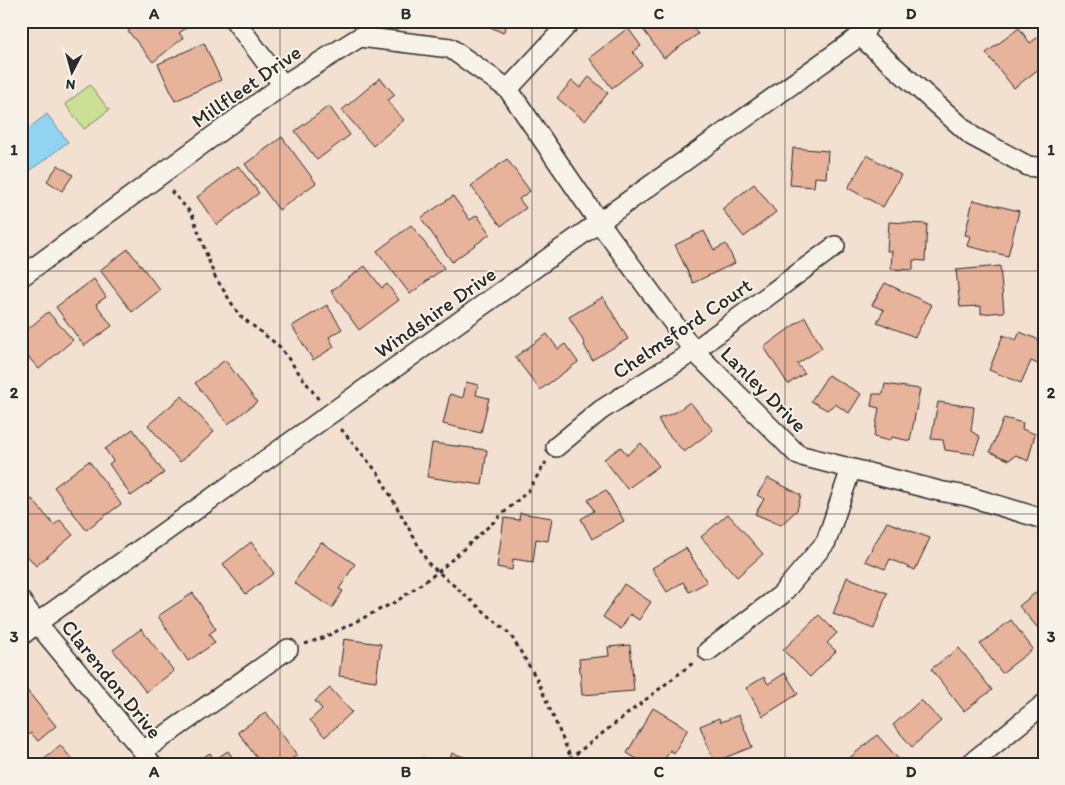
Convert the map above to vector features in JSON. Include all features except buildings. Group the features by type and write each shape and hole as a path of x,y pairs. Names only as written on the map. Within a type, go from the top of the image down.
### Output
{"street":[{"path":"235,21 283,84"},
{"path":"508,89 571,21"},
{"path":"865,29 972,136 1028,166 1044,168"},
{"name":"Windshire Drive","path":"21,636 865,29"},
{"name":"Millfleet Drive","path":"21,278 283,84 360,37 450,48 508,89 599,222"},
{"name":"Lanley Drive","path":"599,222 694,351 798,455 939,491 967,496 1040,518 1044,521"},
{"name":"Chelmsford Court","path":"556,447 600,410 694,351 835,246"},
{"path":"708,651 781,595 826,542 851,469"},
{"path":"21,601 37,623"},
{"name":"Clarendon Drive","path":"37,623 147,758"},
{"path":"147,758 288,649"},
{"path":"970,764 1044,704"}],"path":[{"path":"158,177 192,214 214,275 239,315 279,346 329,414 378,473 428,563 510,634 537,679 571,758 578,764"},
{"path":"288,649 325,637 389,605 438,572 528,491 556,447"},
{"path":"563,764 708,651"}],"green space":[{"path":"90,85 109,110 84,129 65,104"}],"water":[{"path":"47,114 68,142 27,173 21,165 21,134"}]}
